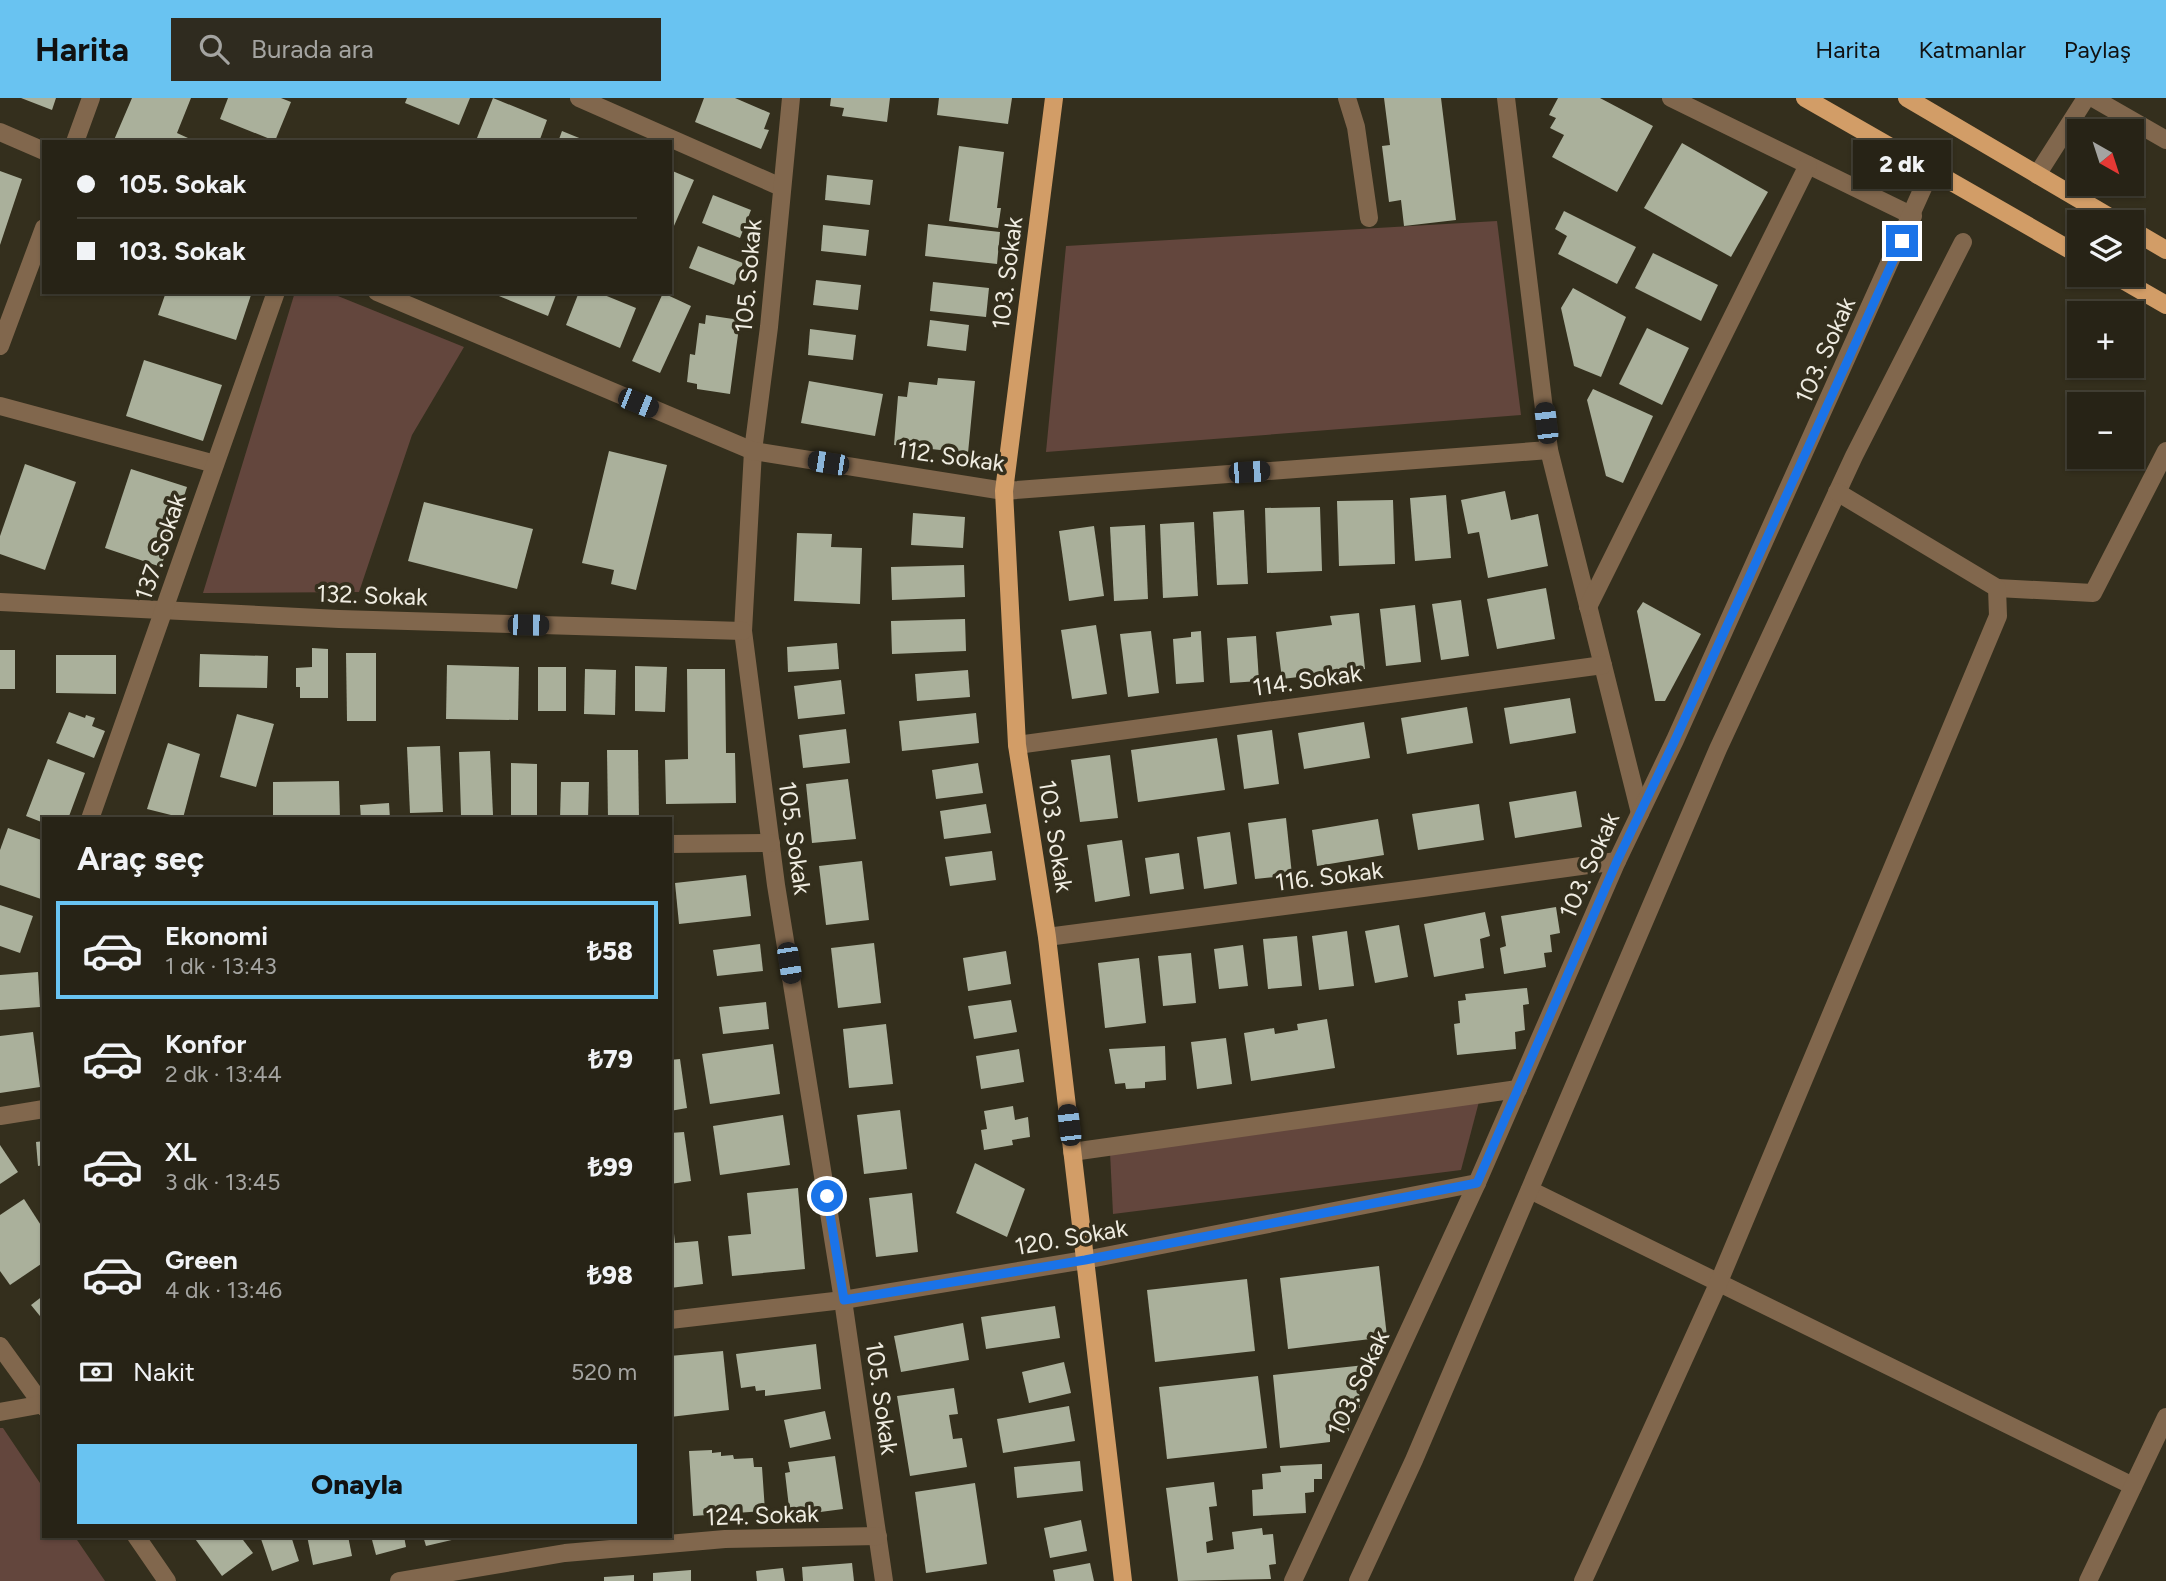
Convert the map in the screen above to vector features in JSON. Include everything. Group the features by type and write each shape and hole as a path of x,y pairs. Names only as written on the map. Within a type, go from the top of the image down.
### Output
{"main road":[{"name":"103. Sokak","path":"1054,98 1004,491 1017,745 1046,937 1123,1581"},
{"path":"1805,98 2067,248"},
{"path":"1907,98 2098,210"},
{"path":"2144,237 2166,250"},
{"path":"2136,287 2166,304"}],"street":[{"path":"76,140 92,98"},
{"path":"579,98 781,187"},
{"name":"105. Sokak","path":"791,98 769,327 753,451 743,631 771,843 844,1300 884,1581"},
{"path":"1347,98 1356,127 1369,218"},
{"path":"1506,98 1549,450 1640,813"},
{"path":"1671,98 1913,216"},
{"path":"2037,174 2086,98"},
{"path":"2093,98 2166,140"},
{"path":"0,132 42,150"},
{"path":"1588,607 1808,165"},
{"name":"103. Sokak","path":"1293,1581 1477,1183 1617,861 1913,216 1931,170"},
{"path":"0,346 42,233"},
{"path":"1359,1581 1414,1460 1718,749 1837,492 1963,242"},
{"name":"137. Sokak","path":"91,817 275,294"},
{"name":"112. Sokak","path":"382,294 753,451 1004,491 1549,450"},
{"path":"0,406 215,464"},
{"path":"1837,492 1997,588 2094,593 2166,452"},
{"path":"1583,1581 1718,1284 1998,617 1997,588"},
{"name":"132. Sokak","path":"0,602 353,619 743,631"},
{"name":"114. Sokak","path":"1017,745 1603,666"},
{"path":"672,845 771,843"},
{"name":"116. Sokak","path":"1046,937 1617,861"},
{"path":"1072,1152 1518,1089"},
{"path":"0,1116 42,1109"},
{"name":"120. Sokak","path":"672,1320 844,1300 1085,1260 1477,1183"},
{"path":"1530,1190 2133,1486"},
{"path":"0,1346 42,1404"},
{"path":"0,1412 42,1405"},
{"path":"2088,1581 2166,1417"},
{"name":"124. Sokak","path":"399,1581 436,1579 579,1552 724,1539 878,1536"},
{"path":"137,1538 167,1581"}],"shaded area":[{"path":"1497,221 1521,415 1046,452 1066,246"},
{"path":"294,294 333,294 464,347 412,435 359,592 203,593"},
{"path":"1481,1094 1461,1170 1113,1214 1110,1152"},
{"path":"0,1428 3,1428 42,1486 42,1538 76,1538 105,1581 0,1581"}],"building":[{"path":"21,98 56,98 52,110"},
{"path":"132,98 191,98 177,133 188,138 187,140 114,140"},
{"path":"228,98 281,98 291,102 275,140 220,119"},
{"path":"407,98 470,98 459,125 405,103"},
{"path":"493,98 547,120 540,140 477,138"},
{"path":"704,98 735,98 770,113 764,129 769,130 761,149 695,122"},
{"path":"831,98 890,98 887,122 842,116 844,108 830,106"},
{"path":"939,98 1012,98 1008,124 937,115"},
{"path":"1384,98 1441,98 1456,220 1404,226 1401,200 1389,202 1382,146 1390,145"},
{"path":"1558,98 1600,98 1653,126 1617,192 1552,157 1564,135 1550,128 1556,118 1549,115"},
{"path":"562,131 584,140 559,140"},
{"path":"1682,143 1768,192 1731,257 1644,208"},
{"path":"959,146 1004,152 997,208 1001,208 998,228 949,221"},
{"path":"0,171 22,179 0,245"},
{"path":"672,171 694,180 672,230"},
{"path":"827,175 873,180 870,205 825,200"},
{"path":"713,195 751,210 740,238 702,223"},
{"path":"1564,211 1636,247 1617,284 1558,254 1567,236 1555,229"},
{"path":"928,224 1000,232 997,264 925,256"},
{"path":"823,225 869,230 866,256 821,251"},
{"path":"698,246 743,263 734,285 689,268"},
{"path":"1653,253 1718,285 1701,321 1635,288"},
{"path":"816,280 861,285 858,310 813,305"},
{"path":"933,282 989,288 986,317 930,311"},
{"path":"1573,288 1626,317 1601,377 1574,366 1561,308"},
{"path":"165,294 251,294 236,340 158,315"},
{"path":"494,294 556,294 548,316"},
{"path":"578,294 602,294 636,308 620,348 566,325"},
{"path":"663,294 691,306 660,373 632,361"},
{"path":"706,315 740,320 730,394 697,389 697,384 687,382 690,354 695,355 699,323 705,324"},
{"path":"930,320 969,325 966,351 927,346"},
{"path":"1647,328 1689,348 1662,405 1619,384"},
{"path":"810,329 856,335 853,360 808,355"},
{"path":"144,360 222,385 203,441 126,416"},
{"path":"938,378 975,381 968,453 894,445 898,396 907,397 909,382 937,385"},
{"path":"809,381 883,394 875,436 801,423"},
{"path":"1593,389 1653,416 1623,483 1606,476 1587,400"},
{"path":"609,451 667,465 636,590 611,584 614,570 582,563"},
{"path":"25,464 76,482 45,570 0,554 0,536"},
{"path":"131,469 187,487 161,567 105,548"},
{"path":"1505,491 1511,520 1538,514 1548,566 1488,578 1479,532 1468,534 1461,500"},
{"path":"1446,495 1451,558 1415,561 1410,498"},
{"path":"1393,500 1395,564 1339,566 1337,501"},
{"path":"424,502 533,529 517,589 408,561"},
{"path":"1320,507 1322,571 1267,573 1265,508"},
{"path":"1244,510 1248,584 1217,585 1213,512"},
{"path":"913,513 965,517 963,548 911,545"},
{"path":"1194,522 1198,596 1163,598 1160,524"},
{"path":"1145,525 1148,599 1114,601 1110,527"},
{"path":"1094,526 1104,596 1069,601 1059,531"},
{"path":"797,533 832,534 831,547 862,548 860,604 794,601"},
{"path":"964,565 965,597 892,600 891,567"},
{"path":"1546,588 1555,639 1497,649 1487,599"},
{"path":"1461,600 1469,656 1441,660 1432,604"},
{"path":"1643,602 1701,634 1665,701 1655,701 1637,611"},
{"path":"1415,605 1421,662 1386,666 1380,609"},
{"path":"1359,613 1365,669 1282,679 1276,632 1332,625 1330,616"},
{"path":"965,619 966,651 892,654 891,621"},
{"path":"1096,625 1107,694 1072,699 1061,630"},
{"path":"1151,631 1159,693 1128,697 1120,634"},
{"path":"1201,631 1204,682 1176,684 1173,639 1191,637 1191,632"},
{"path":"1256,636 1259,681 1230,683 1227,638"},
{"path":"837,643 839,669 788,672 787,647"},
{"path":"312,648 328,649 328,698 300,698 300,687 296,687 296,668 312,667"},
{"path":"0,650 15,650 15,689 0,689"},
{"path":"346,653 376,653 376,721 347,721"},
{"path":"200,654 268,656 267,688 199,687"},
{"path":"56,655 116,655 116,694 56,693"},
{"path":"447,665 519,667 518,720 446,719"},
{"path":"635,666 667,667 665,712 635,711"},
{"path":"538,667 566,667 566,711 538,711"},
{"path":"585,669 616,670 615,715 584,714"},
{"path":"687,669 725,669 726,753 735,753 736,803 666,804 665,760 688,759"},
{"path":"968,670 970,697 917,701 915,674"},
{"path":"841,680 845,714 798,719 794,686"},
{"path":"1570,698 1576,733 1510,744 1504,708"},
{"path":"1467,707 1473,743 1407,754 1401,718"},
{"path":"69,712 85,718 86,715 95,718 92,726 105,731 94,758 56,743"},
{"path":"976,713 979,743 902,751 899,721"},
{"path":"237,714 274,724 256,787 220,777"},
{"path":"1364,722 1370,758 1304,769 1298,733"},
{"path":"846,729 850,763 803,768 799,735"},
{"path":"1272,730 1279,784 1244,789 1237,735"},
{"path":"1217,738 1225,790 1138,802 1131,750"},
{"path":"168,743 200,754 183,817 147,809"},
{"path":"440,746 443,812 410,813 407,747"},
{"path":"607,750 638,750 639,817 608,817"},
{"path":"490,751 493,815 461,816 459,752"},
{"path":"1110,755 1118,818 1080,822 1071,760"},
{"path":"48,759 85,773 69,817 42,817 42,822 26,816"},
{"path":"511,763 537,764 537,817 511,817"},
{"path":"978,763 983,793 936,799 932,770"},
{"path":"848,779 856,839 812,843 806,784"},
{"path":"339,781 340,817 273,817 273,782"},
{"path":"561,782 589,782 588,817 560,817"},
{"path":"1576,791 1582,827 1515,838 1509,802"},
{"path":"389,803 390,817 361,817 360,805"},
{"path":"986,804 991,833 944,839 940,811"},
{"path":"1479,804 1484,840 1418,850 1412,814"},
{"path":"1286,818 1292,875 1255,879 1248,823"},
{"path":"1378,819 1384,855 1317,866 1312,830"},
{"path":"8,828 42,840 42,899 0,885 0,850"},
{"path":"1230,832 1237,884 1204,889 1197,837"},
{"path":"1122,840 1130,896 1095,902 1087,845"},
{"path":"992,851 996,880 950,886 945,857"},
{"path":"1179,853 1184,889 1150,894 1145,858"},
{"path":"862,861 869,920 826,925 819,866"},
{"path":"746,875 751,916 679,924 675,883"},
{"path":"0,905 33,916 20,953 0,946"},
{"path":"1556,907 1560,933 1550,935 1552,952 1544,953 1546,967 1504,974 1500,948 1506,946 1501,916"},
{"path":"1485,912 1490,936 1480,939 1484,968 1434,977 1424,924"},
{"path":"1399,925 1408,977 1375,983 1365,931"},
{"path":"1347,931 1354,986 1319,990 1312,936"},
{"path":"1297,936 1302,986 1268,989 1263,939"},
{"path":"874,943 881,1003 838,1008 831,948"},
{"path":"760,944 763,971 717,976 713,950"},
{"path":"1243,945 1248,986 1219,989 1214,949"},
{"path":"1006,951 1011,984 968,991 963,958"},
{"path":"1191,953 1196,1003 1163,1006 1158,956"},
{"path":"1139,958 1146,1023 1105,1028 1098,963"},
{"path":"38,972 40,1007 0,1010 0,975"},
{"path":"1527,988 1529,1004 1523,1005 1525,1030 1515,1032 1516,1049 1457,1055 1454,1024 1460,1023 1458,1001 1466,1000 1465,994"},
{"path":"1011,1000 1017,1032 974,1039 968,1006"},
{"path":"766,1002 769,1029 723,1034 719,1007"},
{"path":"1327,1019 1335,1068 1251,1081 1244,1033 1274,1028 1275,1034 1298,1030 1297,1024"},
{"path":"886,1024 893,1084 849,1088 843,1029"},
{"path":"33,1032 40,1087 0,1093 0,1036"},
{"path":"1226,1038 1232,1084 1197,1089 1191,1042"},
{"path":"773,1044 780,1094 710,1104 702,1054"},
{"path":"1165,1046 1166,1080 1145,1082 1145,1088 1126,1089 1125,1083 1115,1084 1109,1049"},
{"path":"1019,1049 1024,1082 981,1089 976,1056"},
{"path":"680,1059 687,1108 672,1111 672,1060"},
{"path":"1013,1106 1015,1120 1028,1117 1030,1137 1012,1140 1013,1145 984,1150 981,1130 987,1129 984,1111"},
{"path":"900,1110 907,1169 864,1174 857,1115"},
{"path":"783,1115 790,1165 720,1175 713,1126"},
{"path":"684,1132 691,1181 672,1184 672,1133"},
{"path":"42,1141 42,1165 38,1166 36,1142"},
{"path":"0,1145 18,1172 0,1184"},
{"path":"975,1163 1025,1189 1007,1237 956,1213"},
{"path":"798,1188 805,1269 732,1276 728,1236 751,1234 747,1193"},
{"path":"912,1193 918,1252 876,1257 869,1198"},
{"path":"24,1199 42,1227 42,1263 10,1285 0,1271 0,1215"},
{"path":"672,1215 675,1243 698,1241 703,1284 672,1288"},
{"path":"1379,1266 1387,1337 1288,1349 1280,1278"},
{"path":"1247,1279 1255,1351 1155,1362 1147,1290"},
{"path":"42,1297 42,1319 31,1305"},
{"path":"1055,1306 1060,1338 986,1349 981,1317"},
{"path":"963,1323 969,1360 901,1372 894,1336"},
{"path":"816,1344 821,1389 765,1396 765,1390 756,1391 755,1386 741,1388 736,1354"},
{"path":"723,1351 729,1410 672,1417 672,1356"},
{"path":"1064,1362 1071,1393 1029,1403 1022,1372"},
{"path":"1365,1365 1367,1388 1359,1389 1360,1408 1347,1409 1349,1431 1330,1433 1330,1442 1280,1448 1273,1375"},
{"path":"1258,1376 1267,1448 1167,1459 1159,1387"},
{"path":"954,1388 958,1414 949,1415 953,1439 962,1438 967,1467 910,1476 897,1396"},
{"path":"1069,1406 1075,1441 1003,1453 997,1419"},
{"path":"825,1411 831,1439 790,1448 784,1420"},
{"path":"712,1450 712,1453 721,1452 721,1456 733,1455 734,1459 753,1458 754,1467 762,1467 765,1511 693,1516 689,1451"},
{"path":"835,1456 843,1509 790,1516 785,1473 790,1472 788,1462"},
{"path":"1080,1461 1083,1491 1017,1498 1014,1467"},
{"path":"1322,1464 1322,1479 1314,1479 1314,1492 1305,1493 1306,1513 1253,1516 1252,1490 1263,1489 1262,1474 1281,1472 1280,1466"},
{"path":"1214,1482 1217,1506 1209,1507 1213,1540 1206,1542 1207,1553 1234,1549 1232,1532 1262,1528 1263,1535 1273,1534 1276,1564 1269,1565 1271,1579 1178,1581 1166,1488"},
{"path":"975,1483 987,1564 926,1573 915,1492"},
{"path":"1081,1520 1087,1551 1050,1558 1044,1528"},
{"path":"194,1538 242,1538 253,1553 222,1576"},
{"path":"261,1538 292,1538 299,1561 272,1571"},
{"path":"307,1538 348,1538 352,1556 313,1565"},
{"path":"372,1538 404,1538 406,1547 376,1555"},
{"path":"424,1538 456,1538 456,1539 426,1546"},
{"path":"852,1563 854,1581 803,1581 802,1567"},
{"path":"1090,1563 1094,1581 1055,1581 1053,1570"},
{"path":"783,1568 785,1581 757,1581 756,1571"},
{"path":"691,1570 691,1581 653,1581 653,1573"},
{"path":"634,1575 634,1581 604,1581 604,1577"}],"route":[{"path":"827,1196 844,1300 1085,1260 1477,1183 1617,861 1675,740 1902,241"}]}
